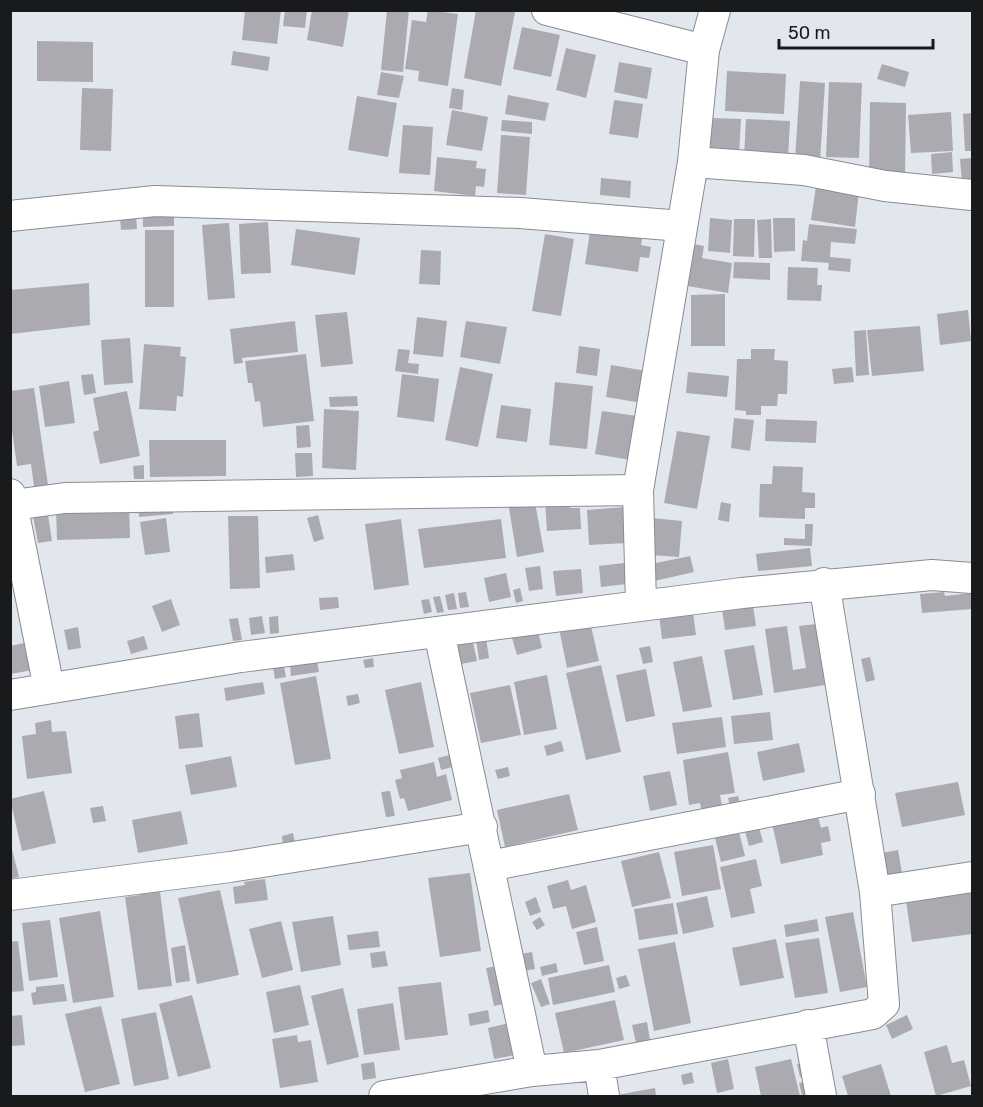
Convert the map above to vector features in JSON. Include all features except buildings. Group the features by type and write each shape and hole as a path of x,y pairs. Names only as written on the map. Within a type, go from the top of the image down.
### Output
{"street":[{"path":"547,10 704,50"},
{"path":"641,605 638,490 693,162 704,50 716,10"},
{"path":"693,162 804,170 885,186 972,195"},
{"path":"10,216 155,201 520,213 682,226"},
{"path":"49,688 12,499 638,490"},
{"path":"10,695 241,657 641,605 824,583 932,575 972,578"},
{"path":"384,1096 532,1071 599,1065 873,1014 884,1004 875,892 824,583"},
{"path":"439,632 532,1071"},
{"path":"489,866 860,794"},
{"path":"10,895 230,867 482,827"},
{"path":"875,892 972,877"},
{"path":"808,1025 821,1096"},
{"path":"599,1065 603,1096"}]}
